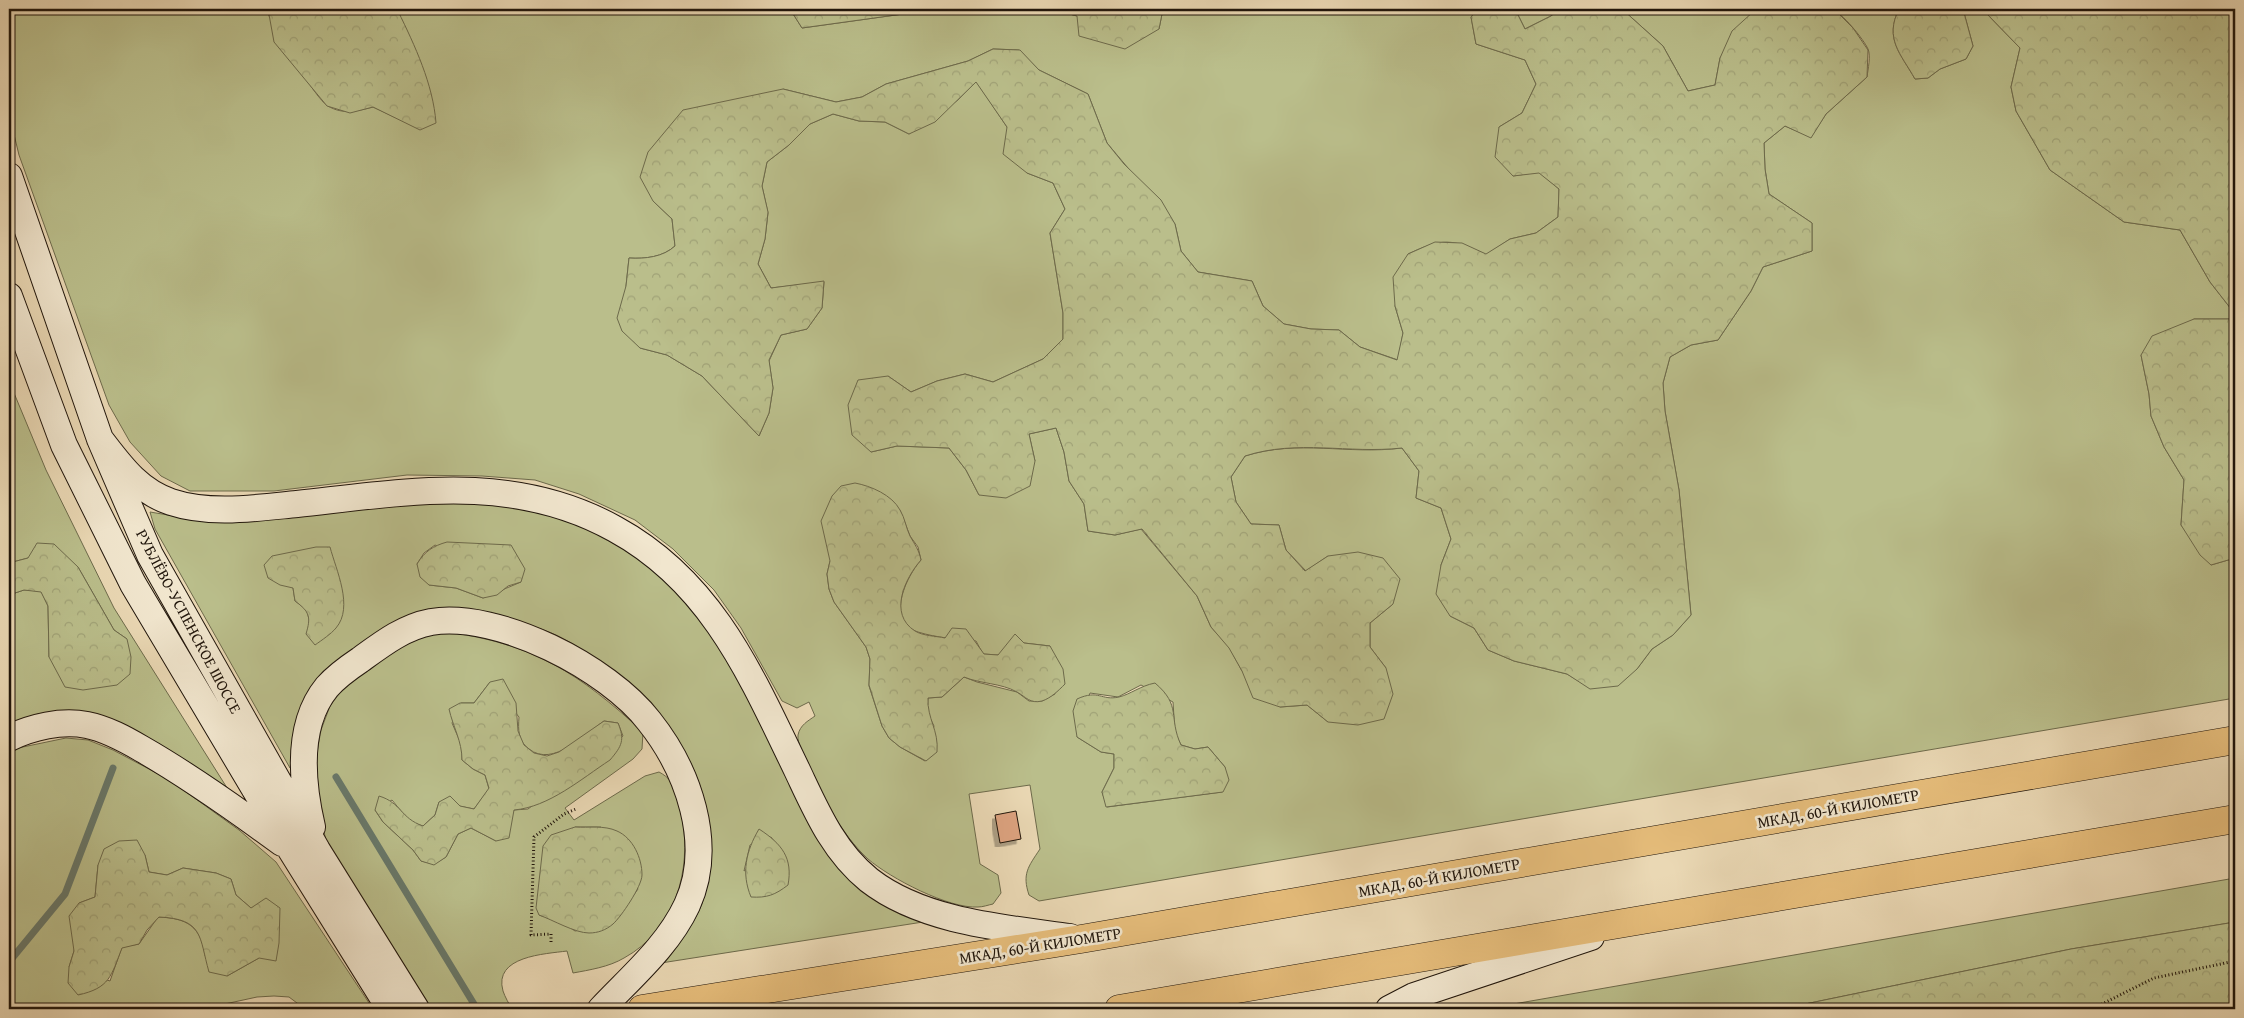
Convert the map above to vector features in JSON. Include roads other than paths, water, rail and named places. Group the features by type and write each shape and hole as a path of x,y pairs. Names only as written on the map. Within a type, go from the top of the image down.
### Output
{"highway":[{"name":"МКАД, 60-Й КИЛОМЕТР","path":"642,1009 1081,939 2235,740"},
{"path":"1120,1009 2235,819"}],"main road":[{"name":"РУБЛЁВО-УСПЕНСКОЕ ШОССЕ","path":"9,176 100,439 150,555 317,850 416,1009"},
{"name":"РУБЛЁВО-УСПЕНСКОЕ ШОССЕ","path":"9,296 64,444 133,584 291,850 390,1009"},
{"path":"100,439 126,474 147,490 169,502 192,507 222,509 267,507 402,492 455,489 506,492 545,499 600,521 648,550 677,574 706,605 730,639 758,690 825,828 845,857 870,880 892,894 930,910 972,923 1081,939"},
{"path":"317,850 306,797 304,768 308,731 316,707 327,688 346,669 387,640 410,628 431,622 455,621 485,625 522,636 556,650 591,671 624,697 648,720 669,748 682,775 693,808 698,840 697,873 688,903 672,932 600,1009"},
{"path":"9,738 42,726 66,724 86,725 113,733 175,767 291,850"},
{"path":"1389,1009 1414,996 1642,921"}],"waterway":[{"path":"9,962 65,894 113,768"},
{"path":"336,777 477,1009"}]}
